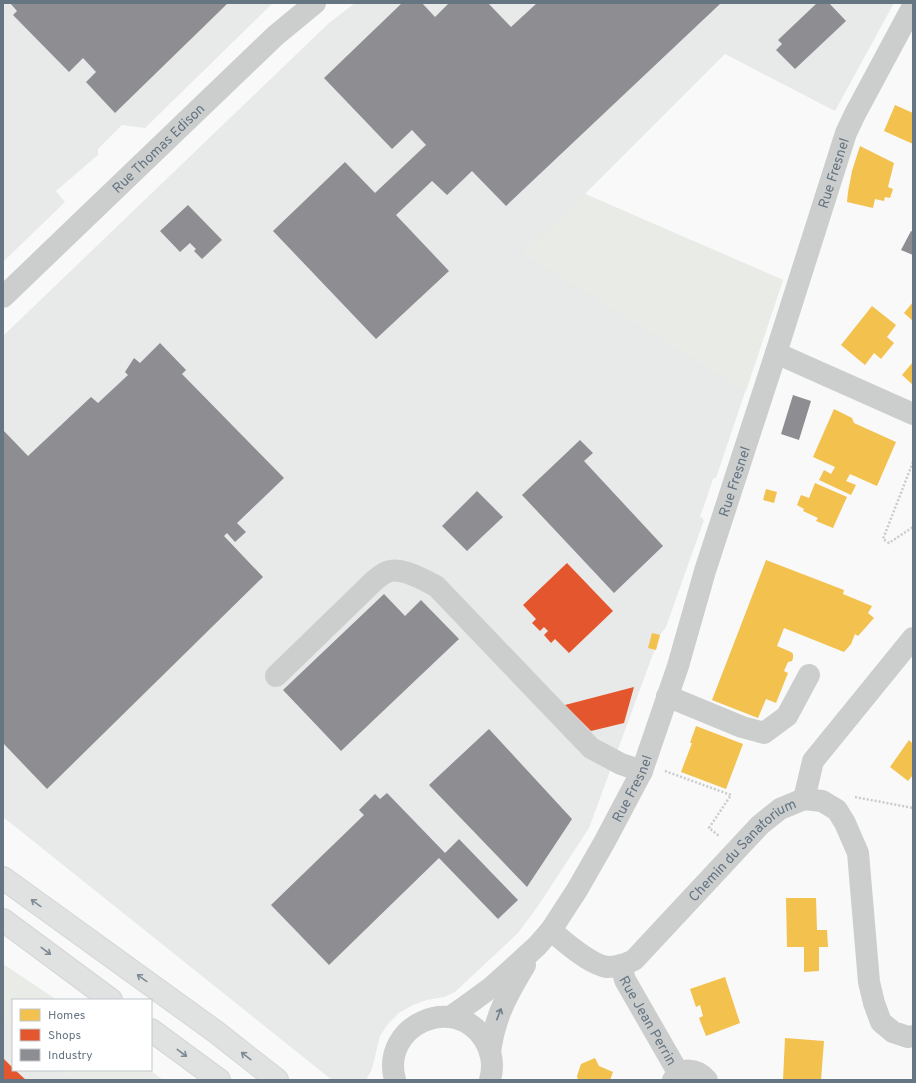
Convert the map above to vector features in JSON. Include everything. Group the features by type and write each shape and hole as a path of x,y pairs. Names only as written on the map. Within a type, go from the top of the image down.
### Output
{"highway":[{"path":"3,878 216,1032 277,1080"},
{"path":"3,920 110,999"},
{"path":"152,1031 219,1080"}],"street":[{"name":"Rue Thomas Edison","path":"3,297 275,36 315,3"},
{"name":"Rue Fresnel","path":"450,1017 492,986 537,946 551,930 577,890 605,841 644,767 678,666 705,571 846,133 913,6"},
{"path":"776,353 913,414"},
{"path":"276,676 375,580 386,572 401,571 414,574 436,586 591,748 621,764 644,767"},
{"path":"804,799 813,761 913,638"},
{"path":"667,696 742,726 764,733 787,716 809,675"},
{"name":"Chemin du Sanatorium","path":"551,930 568,945 597,964 607,967 622,965 634,960 760,825 780,809 804,799 822,801 837,810 846,823 858,853 869,982 874,1003 881,1022 893,1032 908,1037 913,1036"},
{"name":"Rue Fresnel","path":"490,1052 493,1034 502,1006 537,946"},
{"name":"Rue Jean Perrin","path":"622,965 625,980 676,1077"},
{"path":"391,1076 396,1048 412,1027 430,1018 450,1017 463,1021 475,1028 482,1035 490,1052 492,1069 490,1080"},
{"path":"676,1077 684,1071 691,1070 697,1071 707,1080"}],"path":[{"path":"913,462 884,539 888,543 913,527"},
{"path":"644,767 731,795 709,828 723,839"},
{"path":"852,796 913,808"}],"shaded area":[{"path":"3,3 273,3 145,128 122,125 98,149 98,155 56,191 65,202 3,262"},
{"path":"355,3 894,3 835,111 725,54 585,194 783,280 716,478 713,479 700,516 704,520 666,627 660,635 589,828 538,906 518,933 455,992 444,997 427,1000 413,1005 399,1013 388,1024 380,1036 372,1069 366,1080 332,1080 3,817 3,336 329,23"},
{"path":"585,194 783,280 746,391 522,253"},
{"path":"3,964 56,999 12,999 12,1024 3,1016"},
{"path":"3,1016 12,1024 12,1071 62,1071 72,1080 3,1080"},
{"path":"62,1071 151,1071 163,1080 72,1080"}],"building: Homes":[{"path":"895,105 913,113 913,144 884,131"},
{"path":"860,146 894,163 888,187 893,189 890,198 885,197 884,201 875,199 873,208 847,202 852,171"},
{"path":"913,302 913,321 904,313"},
{"path":"872,306 896,325 887,337 894,343 881,359 874,353 865,365 841,345"},
{"path":"913,362 913,385 902,375"},
{"path":"834,409 852,418 854,423 896,442 877,486 850,474 846,481 856,485 851,495 819,480 824,470 831,474 835,467 813,457"},
{"path":"815,483 847,497 833,528 816,521 818,518 803,511 804,509 797,505 801,495 809,498"},
{"path":"766,489 777,492 774,503 763,500"},
{"path":"766,560 844,590 843,594 872,606 868,613 874,618 858,636 855,634 851,644 844,652 784,628 777,646 791,652 793,654 793,658 792,661 788,662 784,671 788,673 776,703 766,699 758,718 712,700"},
{"path":"652,633 660,635 656,650 648,648"},
{"path":"696,726 743,744 726,789 681,772 692,743 690,743"},
{"path":"909,740 913,744 913,775 908,781 890,767"},
{"path":"786,898 816,898 817,930 827,930 828,947 819,947 819,971 804,972 804,947 787,947"},
{"path":"725,977 740,1023 706,1036 699,1018 703,1016 700,1005 696,1007 690,989"},
{"path":"785,1038 824,1041 821,1080 783,1080"},
{"path":"595,1058 599,1066 613,1072 610,1080 578,1080 577,1076 581,1064"}],"building: Shops":[{"path":"567,563 613,611 569,653 555,639 551,643 544,635 548,631 544,627 540,631 532,623 536,619 523,605"},
{"path":"634,687 624,723 591,731 565,705"},
{"path":"3,1058 12,1067 12,1071 16,1071 26,1080 3,1080"}],"building: Industry":[{"path":"10,3 228,3 115,113 86,82 96,72 83,58 69,72 13,15 17,11"},
{"path":"402,3 422,3 435,17 449,3 488,3 511,27 537,3 721,3 506,206 472,171 447,195 432,181 396,215 449,271 376,339 273,231 345,162 375,193 426,145 412,130 392,149 324,78"},
{"path":"817,3 829,3 846,21 795,69 776,50 782,44 778,40"},
{"path":"188,205 222,240 202,259 194,251 196,249 190,243 180,252 160,231"},
{"path":"911,231 913,232 913,255 901,250"},
{"path":"160,343 186,370 182,374 284,478 237,523 246,532 235,542 227,533 224,536 263,577 47,789 3,743 3,430 28,456 91,397 98,403 128,375 125,372 134,358 140,363"},
{"path":"793,395 811,401 799,440 781,434"},
{"path":"580,440 593,453 584,461 663,546 614,593 522,495"},
{"path":"477,491 503,517 467,551 442,526"},
{"path":"384,594 405,616 421,600 459,639 341,751 283,690"},
{"path":"489,729 572,819 527,887 429,785"},
{"path":"387,793 445,853 459,839 518,900 498,919 439,858 329,965 271,905 364,815 359,810 375,794 380,799"}]}
